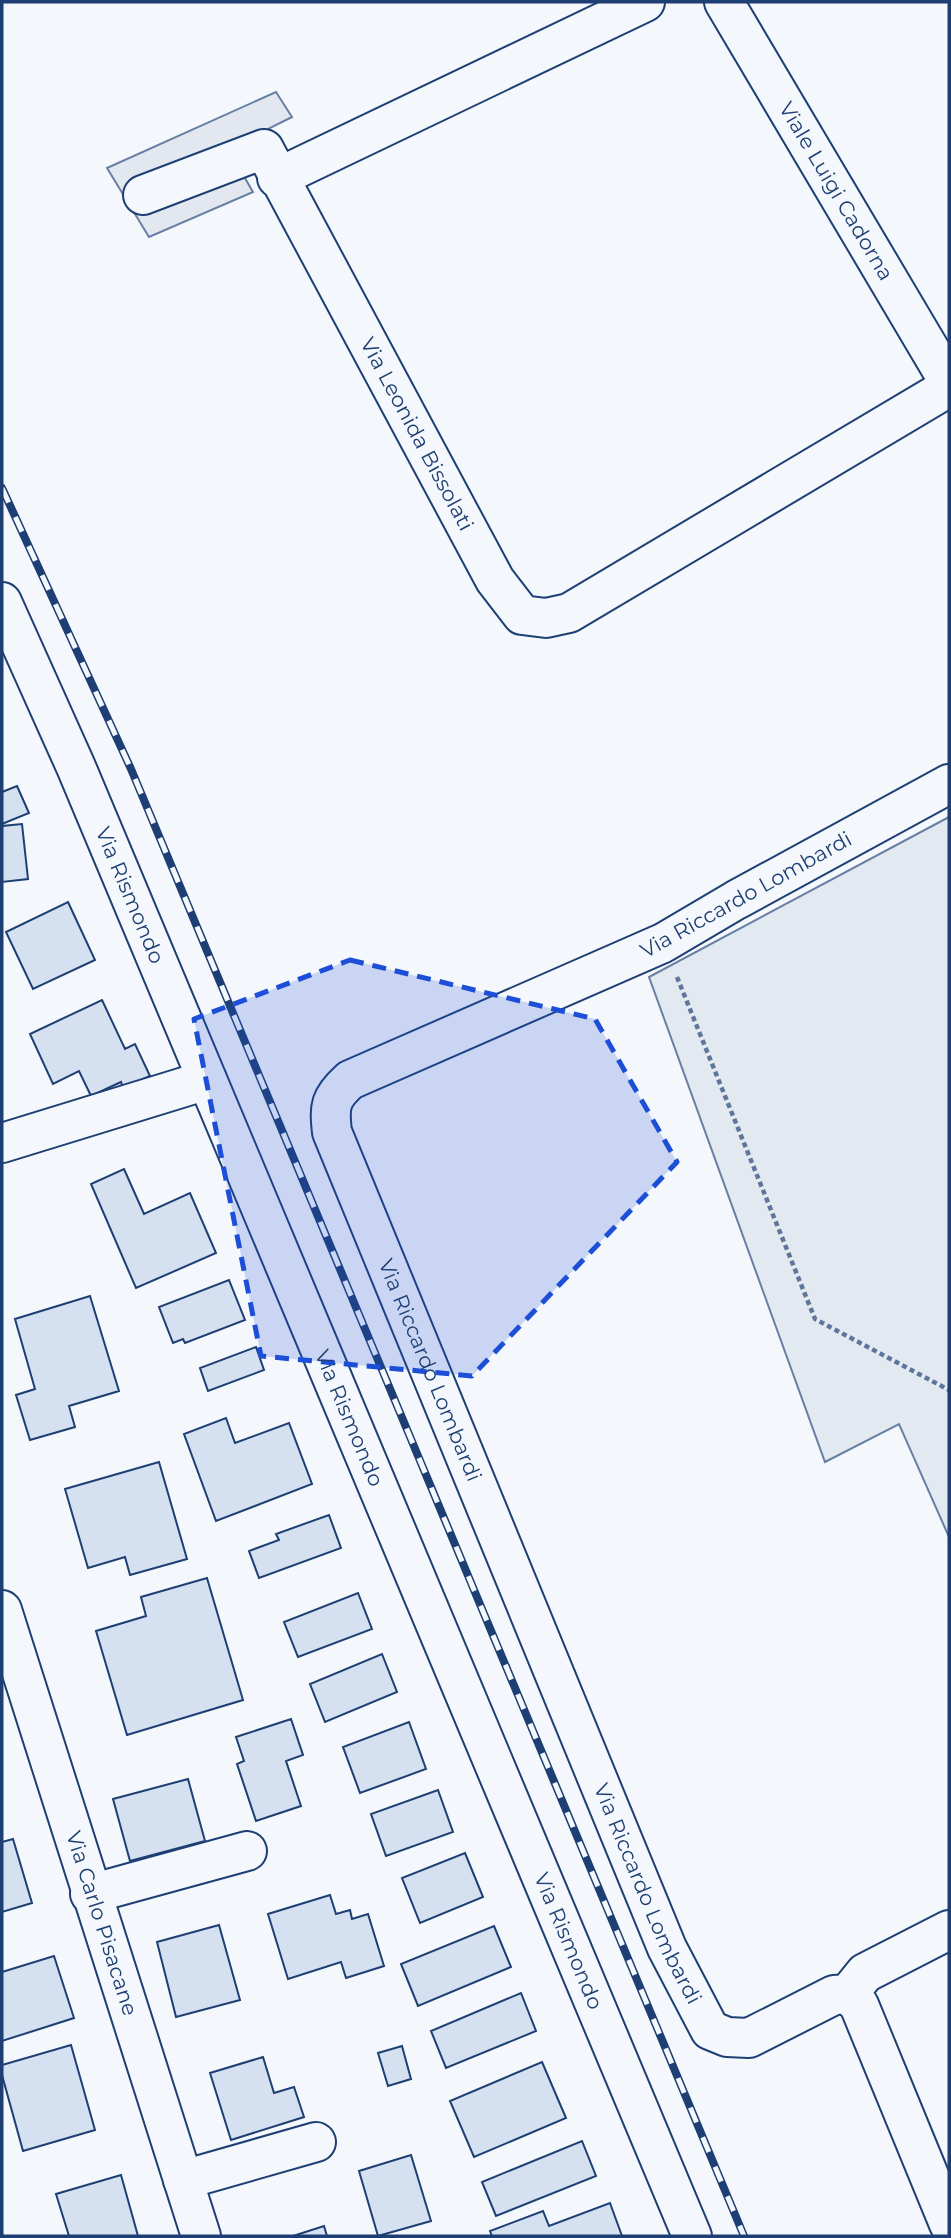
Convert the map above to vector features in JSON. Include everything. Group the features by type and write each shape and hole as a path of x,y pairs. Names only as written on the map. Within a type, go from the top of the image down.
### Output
{"street":[{"path":"143,195 264,149 278,178 645,2"},
{"name":"Viale Luigi Cadorna","path":"724,2 949,382"},
{"name":"Via Leonida Bissolati","path":"278,178 495,580 522,615 546,618 569,613 949,387"},
{"name":"Via Rismondo","path":"2,601 76,767 692,2236"},
{"name":"Via Riccardo Lombardi","path":"949,784 736,900 663,943 350,1080 336,1093 330,1112 332,1132 667,1948 710,2030 727,2037 749,2038 834,1994 848,1994 865,1973 949,1930"},
{"path":"2,1143 207,1080"},
{"name":"Via Carlo Pisacane","path":"2,1610 90,1894 201,2236"},
{"path":"90,1894 247,1851"},
{"path":"848,1994 859,2005 949,2224"},
{"path":"183,2180 316,2142"}],"path":[{"path":"663,943 815,1319 949,1391"}],"highlighted area":[{"path":"350,960 595,1019 677,1162 472,1376 261,1356 194,1019"}],"shaded area":[{"path":"276,92 292,117 228,149 253,192 149,237 107,168"},
{"path":"949,817 949,1537 899,1424 825,1462 649,977"}],"building":[{"path":"17,786 29,813 2,824 2,792"},
{"path":"22,824 28,879 2,882 2,826"},
{"path":"68,902 95,960 33,989 6,932"},
{"path":"102,1000 125,1049 135,1044 150,1076 123,1088 121,1082 91,1096 79,1071 53,1084 30,1034"},
{"path":"124,1169 144,1214 190,1193 216,1253 136,1288 91,1184"},
{"path":"229,1280 245,1320 185,1343 183,1339 173,1343 159,1307"},
{"path":"90,1296 119,1391 69,1406 75,1427 30,1440 16,1395 35,1389 15,1319"},
{"path":"256,1347 264,1370 208,1391 200,1368"},
{"path":"226,1418 235,1443 289,1423 312,1484 216,1521 184,1434"},
{"path":"159,1462 187,1559 130,1575 125,1557 88,1568 65,1489"},
{"path":"329,1515 341,1548 259,1578 249,1551 279,1540 276,1534"},
{"path":"207,1578 243,1700 127,1735 96,1631 146,1616 141,1597"},
{"path":"358,1593 372,1629 298,1657 284,1622"},
{"path":"382,1654 397,1692 325,1722 310,1684"},
{"path":"291,1719 303,1755 286,1761 301,1806 256,1821 237,1764 244,1761 236,1737"},
{"path":"409,1722 426,1769 360,1793 343,1747"},
{"path":"188,1779 205,1841 130,1861 113,1799"},
{"path":"438,1790 453,1832 386,1856 371,1814"},
{"path":"13,1839 32,1903 2,1912 2,1842"},
{"path":"465,1853 483,1897 420,1923 402,1878"},
{"path":"330,1895 336,1914 350,1910 352,1919 368,1914 384,1966 346,1978 341,1962 288,1979 268,1914"},
{"path":"219,1925 240,2000 176,2017 157,1942"},
{"path":"494,1926 511,1967 418,2006 401,1964"},
{"path":"54,1956 74,2018 2,2041 2,1972"},
{"path":"521,1993 536,2031 446,2068 431,2031"},
{"path":"71,2045 95,2130 23,2151 2,2075 2,2065"},
{"path":"402,2046 411,2079 388,2086 378,2053"},
{"path":"263,2057 274,2093 294,2087 304,2117 231,2140 210,2073"},
{"path":"542,2062 566,2118 474,2157 450,2101"},
{"path":"582,2141 596,2176 496,2216 482,2182"},
{"path":"411,2155 431,2221 378,2236 359,2171"},
{"path":"121,2175 138,2236 69,2236 56,2194"},
{"path":"610,2203 622,2236 492,2236 490,2231 543,2211 549,2226"},
{"path":"324,2226 327,2236 293,2236"}],"railway":[{"path":"2,488 131,769 744,2236"}]}
